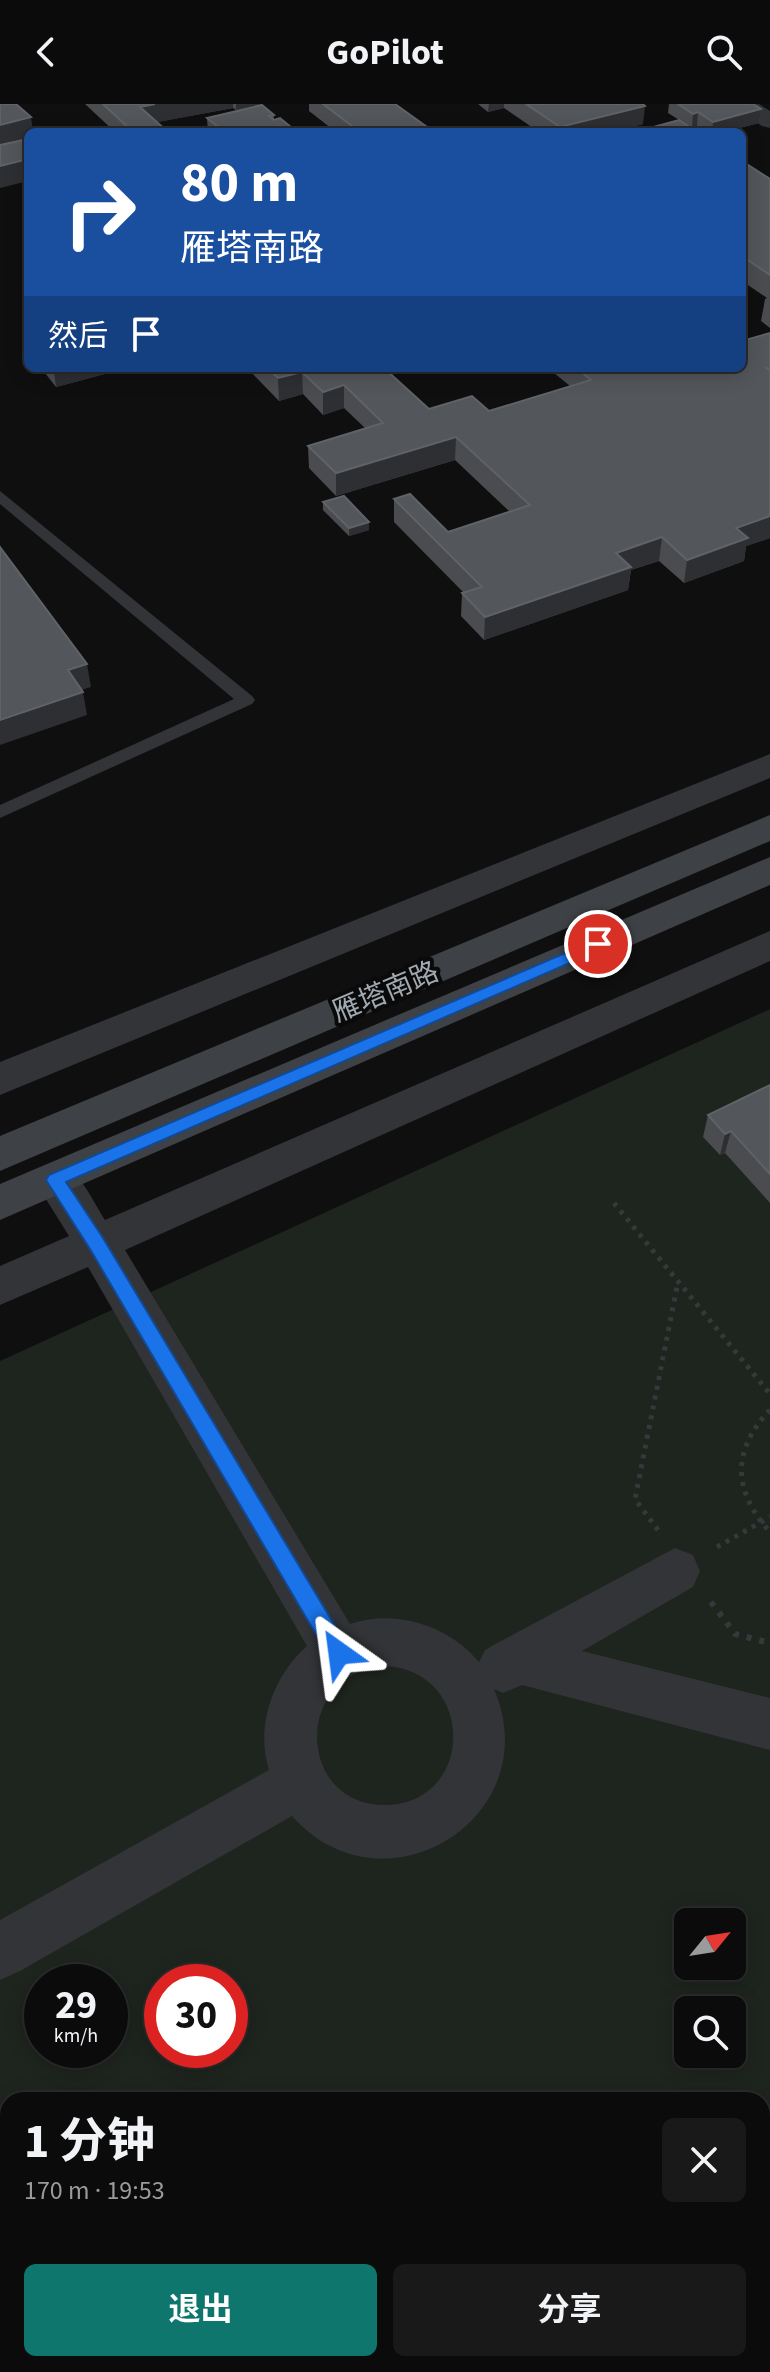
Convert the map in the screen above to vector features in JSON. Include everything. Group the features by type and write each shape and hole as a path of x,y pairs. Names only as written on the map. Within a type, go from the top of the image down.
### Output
{"main road":[{"name":"雁塔南路","path":"0,1154 770,827"},
{"name":"雁塔南路","path":"0,1203 770,870"}],"street":[{"path":"743,104 770,121"},
{"path":"0,1079 770,765"},
{"path":"0,1286 770,945"},
{"path":"55,1180 97,1243 339,1653"},
{"path":"469,1686 679,1568"},
{"path":"373,1642 408,1645 442,1660 469,1686 481,1722 479,1759 464,1793 435,1819 397,1832 358,1829 324,1812 300,1782 288,1746 291,1709 308,1678 339,1653 373,1642"},
{"path":"517,1659 770,1724"},
{"path":"0,1951 300,1782"}],"lane":[{"path":"0,496 246,700 0,812"}],"path":[{"path":"614,1203 770,1394"},
{"path":"678,1282 635,1499 679,1568 735,1634 770,1643"},
{"path":"770,1410 753,1425 740,1455 742,1488 760,1523 770,1532"},
{"path":"679,1568 770,1517"}],"shaded area":[{"path":"770,1009 770,2092 0,2092 0,1361"}],"building":[{"path":"0,104 16,104 31,117 0,125"},
{"path":"103,104 155,104 140,107 164,128 129,128"},
{"path":"323,104 395,104 428,128 355,128"},
{"path":"526,104 643,104 645,106 560,127"},
{"path":"678,104 753,104 761,109 713,122"},
{"path":"262,105 274,115 269,116 274,120 280,118 292,128 220,128 207,118"},
{"path":"679,120 691,128 650,128"},
{"path":"24,140 24,160 0,166 0,145"},
{"path":"746,164 770,179 770,275 746,259"},
{"path":"770,333 770,516 736,528 748,538 687,560 662,537 616,553 631,567 485,617 462,593 482,587 394,499 410,494 448,532 530,505 456,437 336,473 308,446 383,423 344,385 323,392 302,372 388,372 429,409 472,396 489,411 591,380 582,372 746,372 746,340"},
{"path":"272,372 302,372 278,378"},
{"path":"344,496 369,522 349,528 323,502"},
{"path":"0,547 87,664 68,670 83,692 0,720"},
{"path":"770,1085 770,1174 731,1131 725,1134 708,1115"}],"route":[{"path":"339,1653 97,1243 55,1180 598,944"}]}
